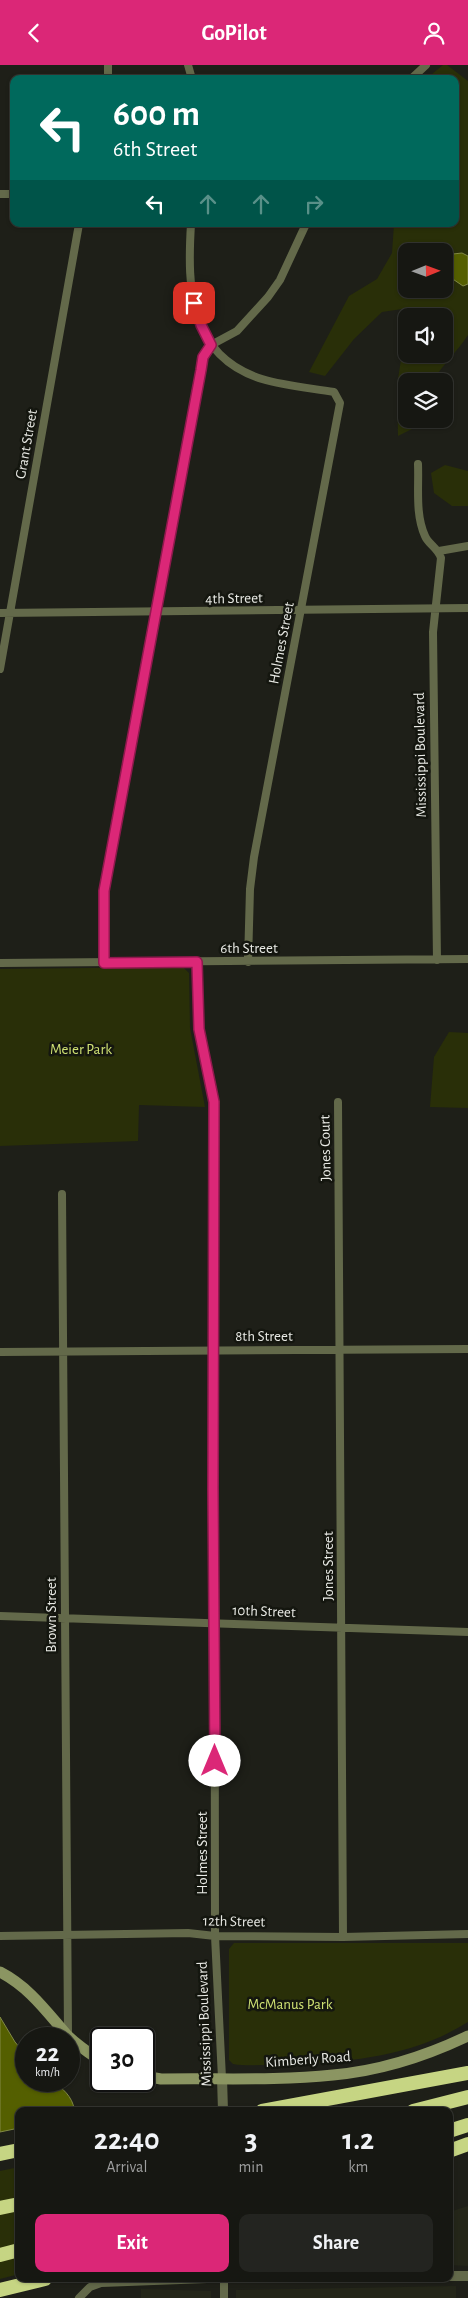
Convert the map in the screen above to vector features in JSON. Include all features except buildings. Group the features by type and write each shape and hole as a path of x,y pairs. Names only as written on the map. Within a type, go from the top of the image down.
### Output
{"highway":[{"path":"284,2107 468,2073"},
{"path":"429,2107 468,2097"},
{"path":"453,2130 468,2125"},
{"path":"453,2150 468,2144"},
{"path":"0,2154 15,2151"},
{"path":"0,2208 15,2205"},
{"path":"0,2255 15,2251"},
{"path":"0,2290 33,2282"}],"main road":[{"path":"0,1972 23,1987 41,2003 61,2027"},
{"name":"Kimberly Road","path":"155,2078 334,2075 370,2069 419,2056 468,2036"},
{"path":"80,2046 90,2054"}],"street":[{"path":"415,75 426,65"},
{"name":"Grant Street","path":"0,669 79,227"},
{"path":"191,227 189,257 191,287 201,325 211,345"},
{"path":"104,963 104,891 202,363 211,345 237,331 268,297 280,280 305,227"},
{"name":"Holmes Street","path":"211,345 216,353 233,365 262,379 334,392 340,403 254,857 249,898 248,962"},
{"path":"418,464 419,512 425,537 439,551 468,546"},
{"name":"Mississippi Boulevard","path":"437,960 433,632 441,558 439,551"},
{"name":"4th Street","path":"0,613 157,613 468,608"},
{"name":"6th Street","path":"0,963 468,959"},
{"name":"Holmes Street","path":"197,962 199,1029 214,1102 215,1936"},
{"name":"Jones Court","path":"338,1102 340,1195"},
{"name":"Brown Street","path":"62,1194 68,2027"},
{"name":"Jones Street","path":"340,1195 343,1937"},
{"name":"8th Street","path":"0,1352 468,1349"},
{"name":"10th Street","path":"0,1616 468,1632"},
{"name":"12th Street","path":"0,1936 188,1933 215,1936 343,1937 468,1934"},
{"name":"Mississippi Boulevard","path":"215,1936 223,2107"},
{"path":"453,2276 468,2276"},
{"path":"82,2295 96,2285 108,2282"},
{"path":"224,2282 224,2298"}],"shaded area":[{"path":"462,253 468,256 468,284 463,286 453,279 453,254"},
{"path":"0,2017 15,2042 15,2092 65,2092 74,2107 15,2107 15,2129 0,2132"},
{"path":"468,2206 468,2266 453,2265 453,2211"},
{"path":"456,2286 456,2298 236,2298 236,2290"},
{"path":"141,2289 211,2291 211,2298 141,2298"}],"green space":[{"path":"443,65 447,65 468,81 468,335 453,354 453,308 398,308 398,310 382,312 354,339 325,376 309,372 349,296 377,279 392,253 394,227 459,227 459,75 431,75"},
{"path":"401,363 446,363 438,373 399,373"},
{"path":"398,379 398,428 414,428 398,436 397,385"},
{"path":"445,465 468,471 468,506 452,506 434,493 431,473"},
{"name":"Meier Park","path":"183,967 189,973 190,1028 205,1107 139,1105 138,1141 0,1146 0,969"},
{"path":"449,1032 468,1033 468,1108 430,1107 434,1057"},
{"name":"McManus Park","path":"234,1943 468,1943 468,2022 447,2034 425,2043 381,2055 334,2062 233,2064 229,2060 229,1949"},
{"path":"15,2168 15,2275 0,2279 0,2171"}],"route":[{"path":"194,303 201,325 211,345 203,357 104,891 104,963 197,962 199,1029 214,1102 213,1489 215,1761"}]}
